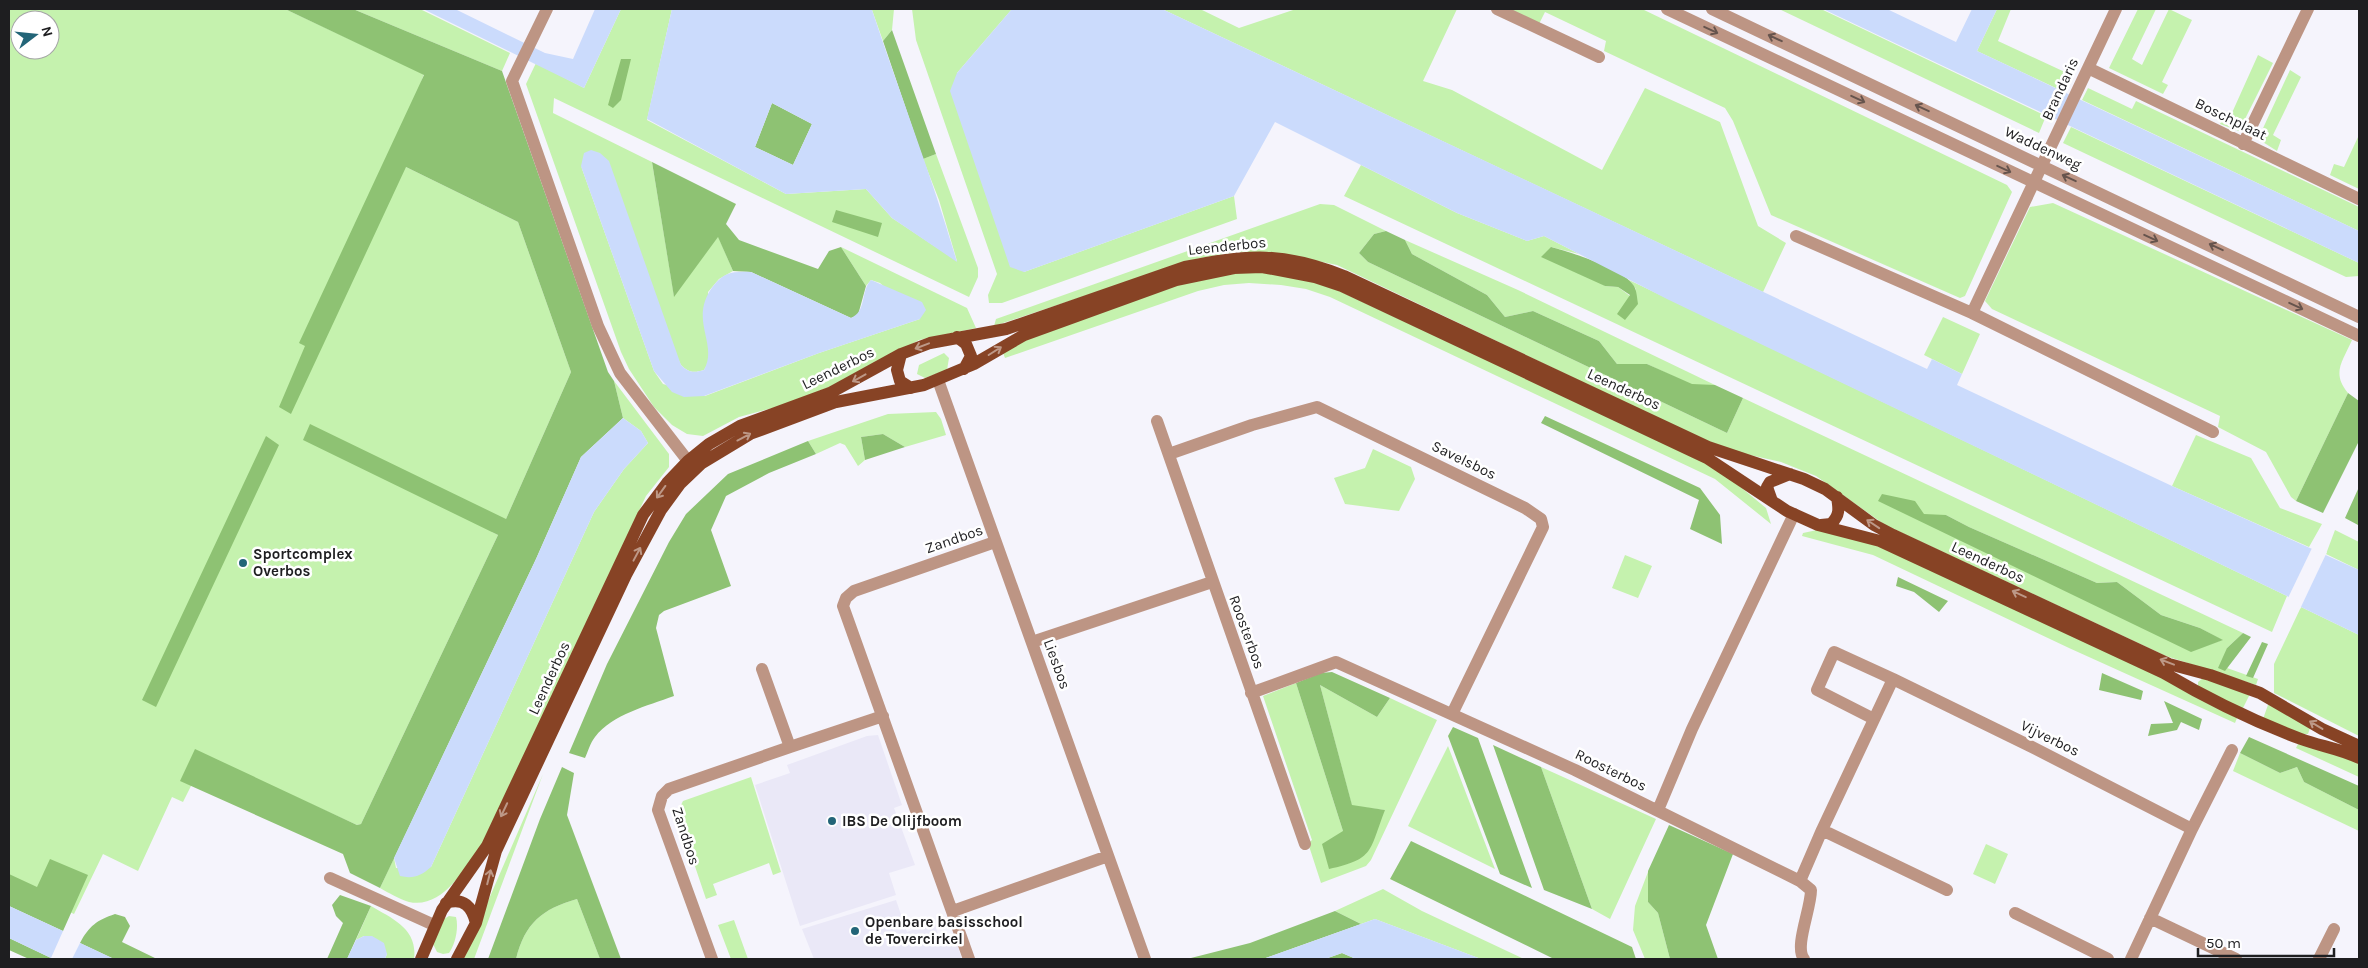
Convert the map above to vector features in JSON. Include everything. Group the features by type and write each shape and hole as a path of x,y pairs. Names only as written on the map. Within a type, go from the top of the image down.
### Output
{"main road":[{"name":"Leenderbos","path":"422,958 434,925 446,903 487,846 644,515 667,482 688,461 709,444 740,426 830,392 902,354 930,343 1006,329 1185,267 1222,260 1280,257 1316,265 1344,276 1708,447 1790,474 1825,489 1874,525 1893,536 2169,664 2210,675 2260,693 2322,729 2359,746"},
{"name":"Leenderbos","path":"457,959 476,923 496,851 626,576 661,510 680,484 702,463 750,434 836,402 911,388 938,380 964,369 1024,335 1176,280 1234,268 1262,267 1289,271 1342,286 1707,458 1794,514 1818,525 1880,541 2164,673 2206,698 2249,719 2303,740 2359,758"},
{"path":"956,337 970,350 971,356 964,369"},
{"path":"902,354 897,370 900,381 911,388"},
{"path":"1772,501 1767,487 1770,482 1790,474"},
{"path":"1818,525 1832,524 1837,518 1839,510 1837,497"},
{"path":"446,903 453,901 464,902 470,907 476,923"}],"street":[{"path":"1497,9 1599,57"},
{"path":"1667,9 2359,336"},
{"name":"Waddenweg","path":"1712,9 2359,317"},
{"name":"Brandaris","path":"2034,183 2116,9"},
{"path":"2243,144 2308,9"},
{"path":"542,10 537,31 512,81 598,326 620,373 688,461"},
{"name":"Boschplaat","path":"2088,68 2359,199"},
{"path":"1972,312 2034,183"},
{"path":"1796,236 1972,312 2213,432"},
{"name":"Liesbos","path":"938,380 1145,959"},
{"name":"Savelsbos","path":"1169,454 1252,425 1316,407 1525,508 1541,519 1543,527 1452,714"},
{"path":"1032,642 1212,582 1157,420"},
{"name":"Roosterbos","path":"1251,693 1336,662 1658,810 1692,729 1794,514"},
{"name":"Zandbos","path":"969,959 843,606 846,598 854,591 995,542"},
{"name":"Roosterbos","path":"1212,582 1305,844"},
{"name":"Vijverbos","path":"1874,719 1817,690 1834,652 2063,762 2192,829"},
{"path":"762,669 790,747"},
{"path":"1800,881 1893,679"},
{"name":"Zandbos","path":"712,959 658,810 662,796 669,789 883,716"},
{"path":"2131,959 2192,829 2232,750"},
{"path":"1658,810 1800,881 1811,890 1811,904 1799,948 1804,959"},
{"path":"1822,830 1947,890"},
{"path":"953,911 1108,856"},
{"path":"330,878 434,925"},
{"path":"2015,913 2108,959"},
{"path":"2150,918 2236,959"},
{"path":"2319,959 2334,929"}],"shaded area":[{"name":"IBS De Olijfboom","path":"878,735 902,805 894,808 915,865 889,873 896,895 800,926 755,785 790,773 787,765 867,736"},
{"name":"Openbare basisschool de Tovercirkel","path":"896,900 907,932 934,922 940,940 955,938 962,959 814,959 802,929"}],"green space":[{"name":"Sportcomplex Overbos","path":"9,9 285,9 424,74 419,88 406,167 518,222 571,372 506,519 492,532 498,535 361,824 357,825 206,756 183,802 172,797 138,871 103,854 74,914 9,884"},
{"path":"285,9 353,9 502,71 608,372 614,381 623,418 581,457 536,559 380,888 350,873 343,854 180,781 195,749 357,825 361,824 498,535 303,440 310,424 506,519 571,372 518,222 406,167 291,414 279,407 305,346 299,343 424,75"},
{"path":"353,9 420,9 510,53 502,71"},
{"path":"621,9 672,9 647,120 786,194 866,189 892,218 957,261 939,200 923,159 936,154 978,268 978,277 969,297 554,98 553,113 652,162 674,296 718,236 733,271 719,279 708,292 709,361 704,370 689,371 681,365 581,166 654,371 663,384 705,396 819,353 920,319 880,283 871,280 866,286 841,247 967,308 976,328 919,340 847,380 784,405 739,417 703,436 687,434 672,425 654,407 629,369 621,352 526,84 536,63 584,88"},
{"path":"870,9 894,9 892,30 883,41 872,10"},
{"path":"912,9 1012,9 957,73 1024,272 1234,196 1237,219 1002,303 989,303 988,295 997,274 916,40"},
{"path":"1162,9 1200,9 1239,28 1296,9 1457,9 1423,81 1452,90 1602,170 1645,88 1720,122 1758,226 1786,243 1763,292"},
{"path":"1510,9 1642,9 2007,185 2012,192 1965,296 1960,298 1771,215 1733,121 1725,108 1604,51 1606,41 1545,12 1539,24"},
{"path":"1779,9 1821,9 2046,116 2039,133"},
{"path":"1997,9 2011,9 1998,41 2067,73 2060,90 1977,51"},
{"path":"2138,9 2156,9 2132,59 2142,65 2169,9 2192,20 2162,82 2168,85 2163,94 2109,68"},
{"path":"892,30 936,154 923,159 883,41"},
{"path":"2258,55 2273,63 2239,131 2220,124 2225,114 2231,115"},
{"path":"621,59 631,59 621,100 613,108 608,105"},
{"path":"2290,70 2301,77 2273,135 2281,140 2277,151 2258,139"},
{"path":"2088,88 2132,109 2136,101 2359,207 2359,231 2082,100"},
{"path":"772,103 812,124 793,165 755,147"},
{"path":"2071,127 2359,263 2359,276 2346,277 2063,143"},
{"path":"2359,135 2359,189 2330,175 2334,164 2344,167"},
{"path":"652,162 736,204 726,224 739,240 818,269 829,251 841,247 866,286 858,315 851,318 751,272 733,271 718,237 674,297"},
{"path":"1361,165 1457,213 1527,241 1544,236 1579,254 1551,247 1605,286 1618,287 1630,296 1636,289 1629,280 2287,596 2272,632 1344,196"},
{"path":"2053,203 2352,340 2342,361 2339,373 2343,386 2348,393 2296,501 2291,497 2266,452 2218,427 2220,416 1992,309 1985,301 2030,207"},
{"path":"1320,204 1334,205 1386,231 1374,234 1359,253 1368,262 1727,433 1743,398 2243,633 2227,648 2227,668 2258,679 2256,685 2166,656 1885,525 1816,476 1781,462 1723,449 1337,265 1278,253 1235,252 1196,259 994,326 996,319","holes":["1924,515 1946,515 2097,583 2117,582 2161,615 2200,628 2222,640 2191,651"]},
{"path":"836,210 882,223 878,237 832,222"},
{"path":"1386,231 1405,240 1412,254 1487,295 1505,317 1533,311 1599,341 1617,364 1647,364 1692,384 1715,385 1743,398 1727,433 1368,262 1359,253 1374,234"},
{"path":"1405,240 1518,290 1715,385 1692,385 1647,364 1617,364 1599,341 1533,311 1505,317 1487,295 1412,254"},
{"path":"1551,247 1598,263 1622,275 1635,288 1638,304 1625,320 1617,314 1630,295 1618,287 1605,286 1541,257"},
{"path":"1262,271 1320,282 1715,466 1766,508 1771,524 1715,479 1330,297 1306,289 1249,283 1224,285 1198,291 1005,358 1003,353 1020,342 1170,287 1201,279"},
{"path":"1943,317 1980,334 1962,374 1924,355"},
{"path":"944,353 949,358 947,370 925,378 917,374 919,365"},
{"path":"614,381 669,454 669,467 646,496 480,849 458,877 441,894 421,903 409,902 380,888 394,858 396,868 431,867 594,512 624,469 648,443 641,431 623,418"},
{"path":"2348,393 2359,401 2359,441 2323,513 2296,501"},
{"path":"936,412 941,419 946,435 905,447 883,434 861,437 865,460 858,466 845,445 840,443 816,454 808,441 888,414"},
{"path":"1545,416 1700,488 1720,515 1722,544 1690,529 1699,500 1541,423"},
{"path":"883,434 905,447 865,460 861,437"},
{"path":"2196,435 2251,458 2280,508 2322,524 2309,547 2172,486"},
{"path":"266,436 279,445 156,707 142,700"},
{"path":"808,441 816,454 769,473 726,496 711,530 731,586 664,611 659,615 656,628 674,696 642,707 611,722 593,739 585,758 569,753 607,664 669,542 686,514 728,474"},
{"path":"1373,449 1411,467 1415,479 1399,511 1345,504 1334,478 1365,468"},
{"path":"2359,487 2359,523 2358,525 2345,518"},
{"path":"1882,494 1915,501 1924,514 1946,515 2097,583 2117,582 2161,615 2200,628 2223,640 2191,652 1878,501"},
{"path":"1822,529 1881,545 2166,678 2237,718 2235,723 2069,648 1873,555 1802,536 1803,533"},
{"path":"2335,530 2359,542 2359,570 2326,554"},
{"path":"1625,555 1652,566 1638,598 1612,588"},
{"path":"1898,577 1948,601 1939,612 1914,592 1896,586"},
{"path":"2301,607 2359,635 2359,736 2274,693 2274,664"},
{"path":"2243,633 2251,637 2225,671 2218,668 2227,648"},
{"path":"2262,642 2268,644 2253,678 2246,676"},
{"path":"1332,672 1390,698 1377,717 1320,685 1352,805 1385,810 1372,844 1363,857 1329,869 1322,844 1343,831 1296,683 1321,673"},
{"path":"2102,673 2143,691 2141,700 2099,690"},
{"path":"2203,678 2250,694 2241,712 2198,686 2198,682"},
{"path":"1296,683 1343,831 1385,810 1352,806 1320,685 1377,717 1390,698 1437,720 1371,860 1366,866 1321,883 1308,843 1312,840 1263,696"},
{"path":"2164,701 2202,719 2199,730 2181,722 2177,730 2148,736 2151,724 2173,723"},
{"path":"2269,702 2310,728 2308,734 2302,734 2263,719"},
{"path":"1453,727 1478,738 1532,888 1500,874 1448,736"},
{"path":"2249,737 2359,786 2359,810 2304,782 2297,767 2280,773 2240,753"},
{"path":"2299,742 2359,763 2359,777 2296,748"},
{"path":"1493,745 1541,767 1592,909 1544,890"},
{"path":"1448,746 1495,869 1408,826"},
{"path":"2240,753 2280,773 2297,767 2304,782 2359,810 2359,831 2233,771"},
{"path":"562,767 574,773 567,815 621,959 600,959 577,899 554,908 537,919 524,936 516,959 488,959 540,819"},
{"path":"1541,767 1656,819 1610,919 1592,909"},
{"path":"543,774 474,959 463,959"},
{"path":"751,777 781,872 773,875 769,863 713,884 717,895 706,899 677,813 683,801"},
{"path":"1669,825 1733,854 1706,925 1718,959 1670,959 1658,913 1648,902 1648,871"},
{"path":"1411,841 1632,947 1636,959 1554,959 1390,879"},
{"path":"1986,844 2008,854 1995,884 1973,874"},
{"path":"50,859 88,875 63,931 9,906 9,874 37,887"},
{"path":"1648,872 1648,902 1658,913 1670,959 1645,959 1633,930 1635,906"},
{"path":"1383,889 1422,911 1524,959 1481,959 1375,919 1361,924 1335,911"},
{"path":"340,895 371,906 347,959 327,959 343,923 336,916 332,905"},
{"path":"577,899 600,959 516,959 524,936 537,919 554,908"},
{"path":"371,906 395,921 408,932 414,949 414,959 385,959 387,954 364,936 356,940"},
{"path":"1335,911 1361,924 1263,959 1187,959 1250,943"},
{"path":"115,914 125,917 130,926 122,942 157,959 114,959 80,943 94,924"},
{"path":"449,916 456,917 457,931 451,950 449,953 443,954 437,952 433,944 444,919"},
{"path":"734,920 748,959 731,959 718,925"},
{"path":"9,938 51,958 29,959 9,950"},
{"path":"1342,953 1356,959 1325,959"}],"water":[{"path":"423,9 455,9 545,53 573,59 595,9 621,9 584,88"},
{"path":"672,9 872,10 927,167 957,262 892,218 866,189 786,194 647,119","holes":["772,103 812,124 793,165 755,147"]},
{"path":"1012,9 1162,9 1927,369 1932,359 1962,374 1957,385 2172,486 2359,570 2359,635 2301,607 2287,596 1667,299 1544,236 1527,241 1457,213 1275,122 1234,196 1024,272 1010,267 950,91 957,73"},
{"path":"1823,9 1887,9 1956,42 1972,9 1997,9 1977,51 2359,231 2359,263"},
{"path":"591,150 600,153 609,161 681,365 689,371 704,370 708,360 703,320 706,297 722,277 730,273 751,272 851,318 859,311 865,290 871,280 922,302 926,310 920,319 819,353 704,396 684,397 672,392 654,371 581,166 584,153"},
{"path":"623,418 641,431 648,443 624,469 594,512 431,867 417,876 400,876 394,858 536,559 581,457"},
{"path":"9,906 63,931 51,958 9,938"},
{"path":"1375,919 1481,959 1356,959 1342,953 1325,959 1263,959"},
{"path":"364,936 372,936 384,943 387,954 385,959 347,959 356,940"},
{"path":"80,943 114,959 72,959"}],"pier":[{"path":"2313,546 2327,552 2300,609 2287,600"}],"place":[{"name":"Sportcomplex Overbos","path":"243,563"},
{"name":"IBS De Olijfboom","path":"832,821"},
{"name":"Openbare basisschool de Tovercirkel","path":"855,931"}]}
